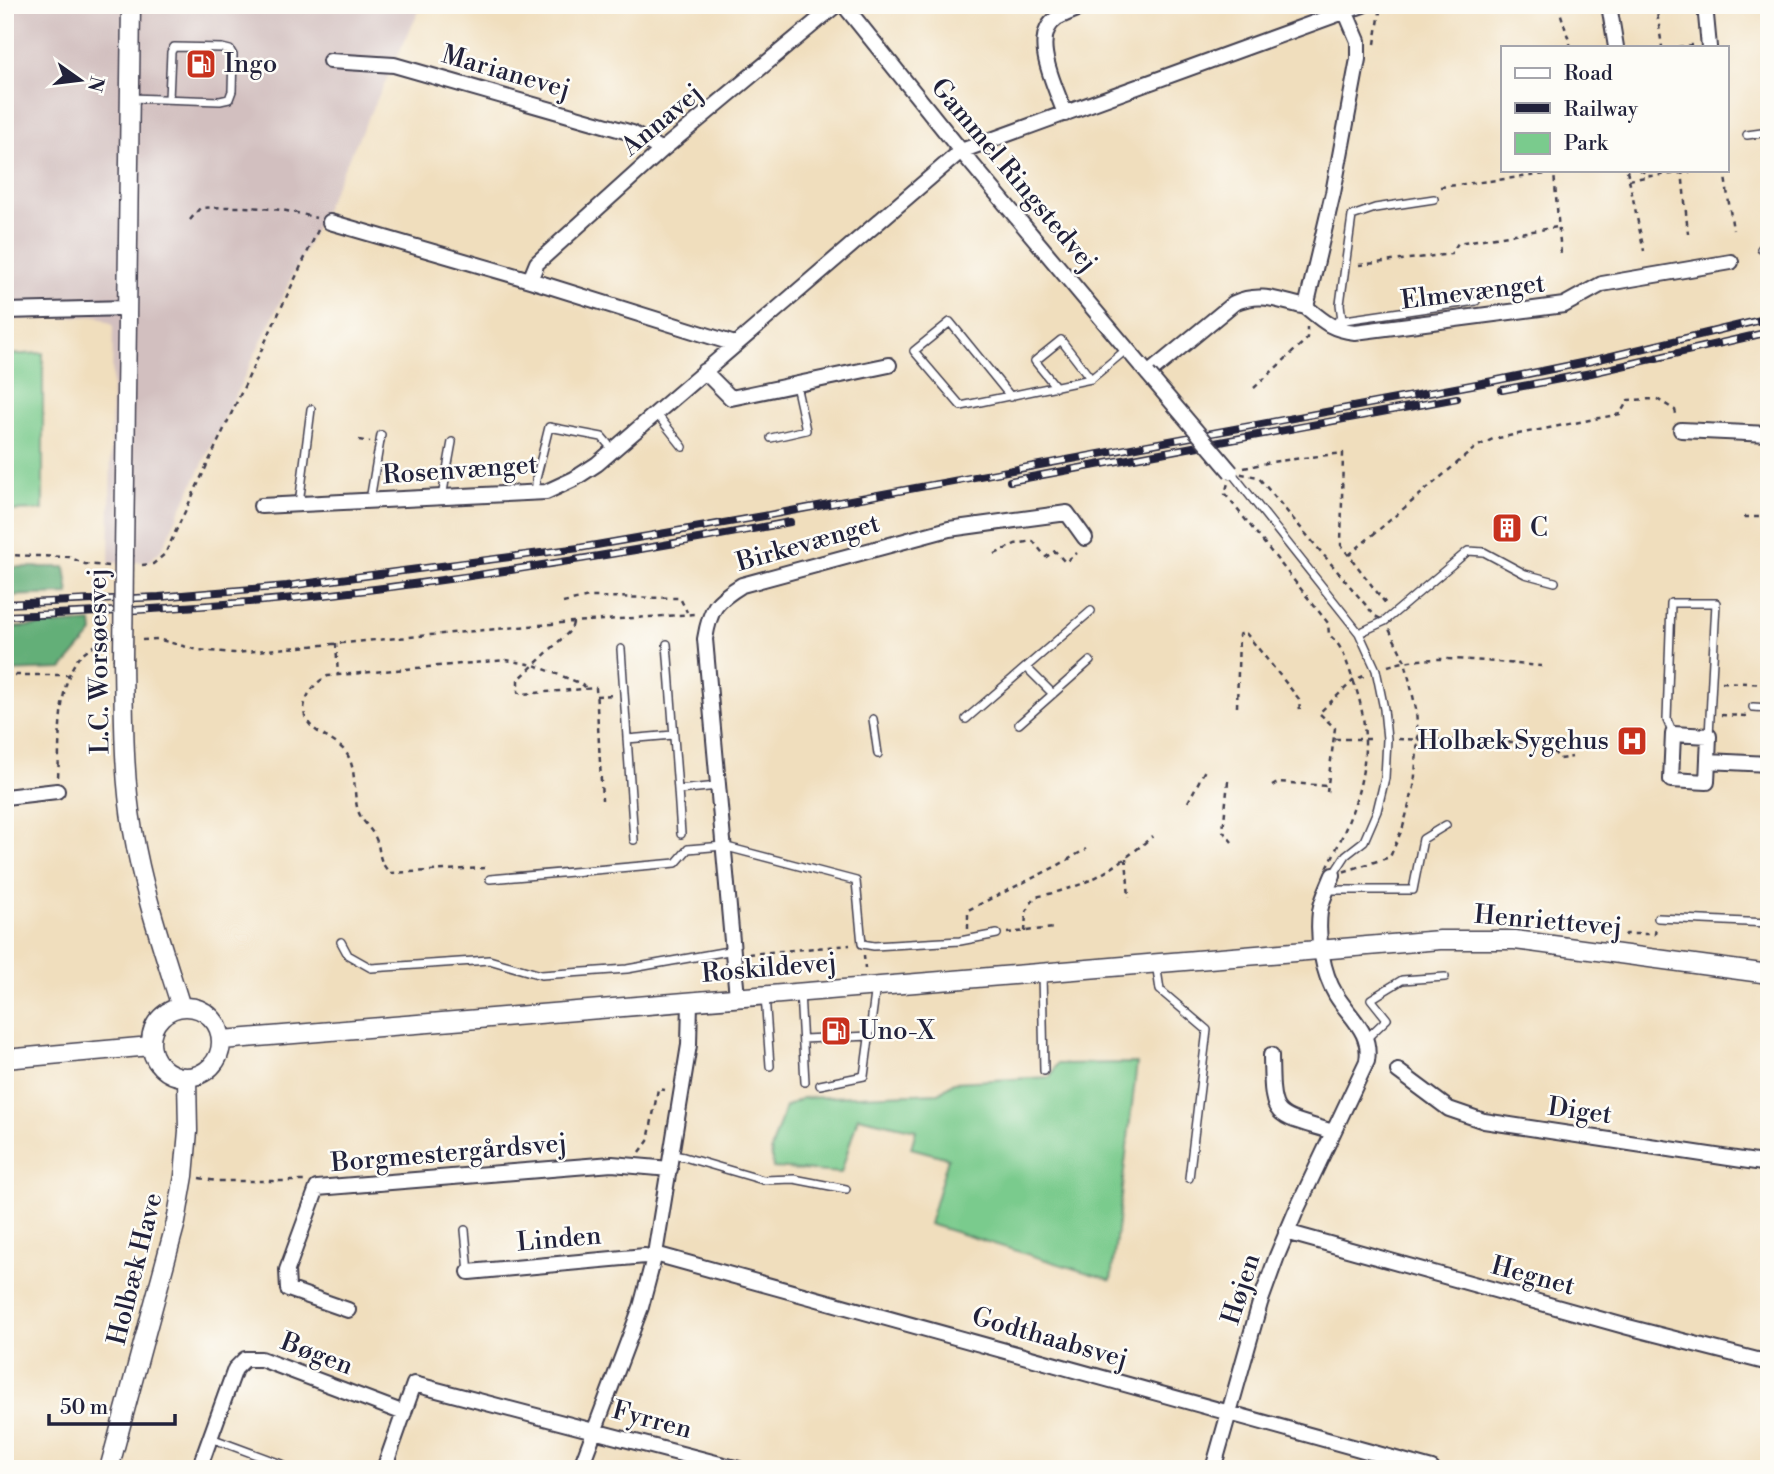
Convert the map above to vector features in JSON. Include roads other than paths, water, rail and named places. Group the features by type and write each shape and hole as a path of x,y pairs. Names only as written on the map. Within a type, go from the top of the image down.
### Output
{"street":[{"name":"L.C. Worsøesvej","path":"131,5 128,308 119,561 124,734 133,830 148,903 181,1007"},
{"name":"Annavej","path":"530,280 537,263 662,150 836,5"},
{"name":"Gammel Ringstedvej","path":"844,5 961,151 1148,374 1235,473"},
{"path":"1065,114 1043,48 1045,33 1055,19 1087,5"},
{"path":"961,151 1363,5"},
{"path":"1609,5 1616,46"},
{"path":"1704,5 1709,46"},
{"path":"1148,374 1234,303 1256,296 1306,307 1333,193 1359,60 1358,41 1346,13"},
{"name":"Marianevej","path":"330,61 394,65 632,133 662,150"},
{"name":"Rosenvænget","path":"261,506 546,492 574,479 613,450 961,151"},
{"path":"330,222 530,280 735,344"},
{"name":"Elmevænget","path":"1306,307 1328,325 1355,332 1564,305 1602,284 1731,262"},
{"path":"5,311 128,308"},
{"path":"704,371 731,398 889,365"},
{"path":"1681,430 1769,434"},
{"name":"Birkevænget","path":"718,786 705,639 709,616 719,599 742,585 949,529 1067,513 1086,538"},
{"path":"1673,734 1709,736 1707,782 1671,780 1673,734"},
{"path":"1708,761 1769,764"},
{"path":"718,786 737,997"},
{"path":"5,797 57,791"},
{"path":"1332,875 1320,911 1321,948 1329,981 1366,1039"},
{"name":"Henriettevej","path":"1321,948 1440,940 1504,939 1769,974"},
{"name":"Roskildevej","path":"222,1040 1321,948"},
{"path":"580,1469 641,1307 655,1256 689,1045 690,1001"},
{"path":"181,1007 193,1007 213,1018 220,1028 222,1040 220,1054 213,1067 201,1075 187,1078 174,1076 162,1069 151,1046 151,1035 162,1016 181,1007"},
{"name":"Højen","path":"1213,1469 1259,1303 1286,1232 1365,1066 1368,1051 1366,1039"},
{"path":"5,1059 151,1046"},
{"path":"1271,1055 1272,1097 1276,1110 1284,1116 1333,1132"},
{"name":"Diget","path":"1398,1071 1449,1109 1484,1121 1769,1164"},
{"name":"Holbæk Have","path":"109,1469 166,1262 184,1176 188,1131 187,1078"},
{"name":"Borgmestergårdsvej","path":"348,1310 288,1289 287,1270 317,1188 612,1164 672,1162"},
{"name":"Hegnet","path":"1286,1232 1628,1327 1769,1363"},
{"name":"Linden","path":"469,1272 655,1256"},
{"name":"Godthaabsvej","path":"655,1256 1432,1469"},
{"name":"Bøgen","path":"199,1469 235,1369 244,1359 261,1359 404,1413"},
{"path":"384,1469 414,1384 593,1430"},
{"name":"Fyrren","path":"593,1430 739,1469"}],"lane":[{"path":"129,98 220,101 229,99 232,92 233,55 230,50 174,47 171,52 169,99"},
{"path":"1747,135 1769,132"},
{"path":"1342,320 1340,304 1352,216 1375,208 1434,199"},
{"path":"1328,325 1342,320 1476,301"},
{"path":"1012,397 950,321 914,351 961,406 1012,397 1091,379 1127,349"},
{"path":"1056,387 1035,361 1061,340 1091,379"},
{"path":"771,438 806,430 796,385"},
{"path":"299,504 311,409"},
{"path":"656,412 684,447"},
{"path":"536,492 536,478 549,426 602,437 613,450"},
{"path":"370,500 382,435"},
{"path":"442,497 452,442"},
{"name":"Gammel Ringstedvej","path":"1235,473 1359,632 1376,670 1387,738 1385,778 1377,811 1364,841 1346,855 1332,875"},
{"path":"1359,632 1385,621 1468,551 1483,552 1525,574 1555,582"},
{"path":"1673,734 1667,720 1671,603 1716,603 1709,736"},
{"path":"966,719 1091,611"},
{"path":"667,644 681,834"},
{"path":"621,649 634,840"},
{"path":"1019,724 1090,661"},
{"path":"1026,667 1053,694"},
{"path":"1753,707 1769,708"},
{"path":"873,719 878,754"},
{"path":"627,740 673,735"},
{"path":"678,790 718,786"},
{"path":"1327,890 1413,890 1423,839 1446,825"},
{"path":"490,878 676,863 688,849 723,846 856,881 862,944 874,946 968,939 997,934"},
{"path":"1658,918 1769,923"},
{"path":"341,942 348,955 371,968 489,960 541,975 613,971 734,953"},
{"path":"1156,963 1160,990 1207,1030 1189,1178"},
{"path":"1042,972 1044,1072"},
{"path":"1366,1039 1387,1018 1371,999 1402,980 1445,977"},
{"path":"820,1085 864,1076 870,1037 872,986"},
{"path":"800,992 805,1082"},
{"path":"765,995 770,1066"},
{"path":"803,1039 870,1037"},
{"path":"672,1162 684,1157 763,1180 794,1179 846,1189"},
{"path":"465,1230 469,1272"},
{"path":"210,1438 281,1464"}],"railway":[{"path":"5,604 159,597 287,586 579,548 1493,381 1591,361 1769,318"},
{"path":"1502,390 1591,373 1769,332"},
{"path":"1010,481 1457,398"},
{"path":"5,616 209,605 362,591 649,548 790,522"}],"place":[{"name":"Ingo","path":"201,64"},
{"name":"C","path":"1507,528"},
{"name":"Holbæk Sygehus","path":"1632,741"},
{"name":"Uno-X","path":"836,1031"}]}
